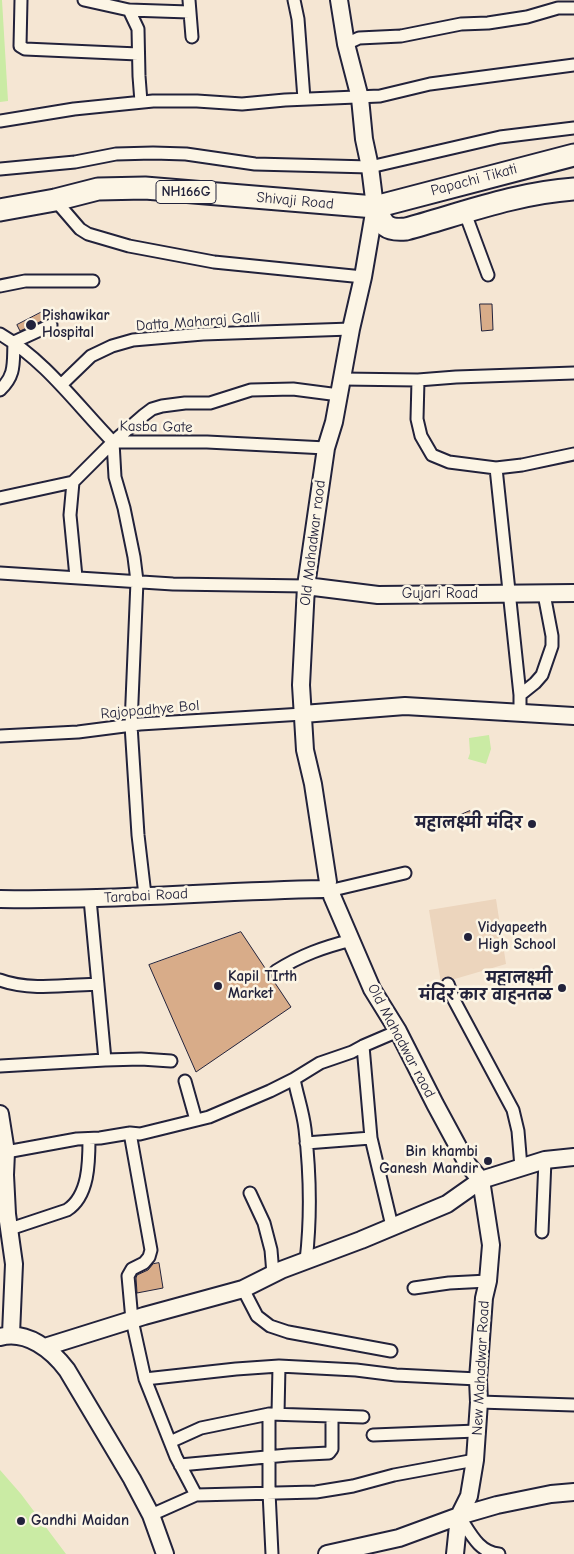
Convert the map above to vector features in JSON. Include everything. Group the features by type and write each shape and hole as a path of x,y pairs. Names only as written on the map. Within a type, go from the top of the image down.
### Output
{"highway":[{"name":"Papachi Tikati","path":"374,207 574,155"},
{"name":"Shivaji Road","path":"0,210 55,200 98,189 145,188 374,207"},
{"path":"374,207 383,225 397,230 406,230 516,197 552,190 574,189"}],"street":[{"path":"21,0 20,46 25,49 138,54"},
{"path":"84,0 129,10 189,12"},
{"path":"189,0 192,37"},
{"path":"294,0 298,19 304,99"},
{"name":"Old Mahadwar raod","path":"339,0 346,44 360,98 374,207 363,277 350,329 334,422 326,448 306,586 301,685 305,750 313,784 330,889 372,989 398,1031 431,1098 468,1165 482,1180"},
{"path":"346,44 359,38 401,36 461,24 488,23 527,17 558,8 574,8"},
{"path":"129,10 138,29 141,102"},
{"path":"0,121 74,109 141,102 197,101 242,104 304,99 360,98 380,96 430,84 574,65"},
{"path":"0,169 75,162 116,154 153,153 186,154 255,164 370,168 500,136 574,128"},
{"path":"55,200 80,229 88,234 128,246 214,262 363,277"},
{"path":"465,213 488,275"},
{"path":"0,286 25,281 93,281"},
{"path":"0,390 8,382 12,373 5,337 51,324"},
{"name":"Datta Maharaj Galli","path":"62,384 91,356 112,346 133,340 203,334 350,329"},
{"name":"Kasba Gate","path":"5,337 62,384 85,413 113,442 207,442 326,448"},
{"path":"342,379 418,380 574,373"},
{"path":"418,380 418,419 421,436 432,455 449,462 496,468 522,465 574,454"},
{"path":"0,498 73,482 113,442 152,409 172,403 210,403 251,390 293,389 339,396"},
{"path":"113,442 115,477 124,508 137,580 131,725 138,835 146,895"},
{"path":"496,468 520,695 520,712"},
{"path":"73,482 70,515 76,577"},
{"path":"0,573 137,580 173,584 306,586"},
{"name":"Gujari Road","path":"306,586 378,595 574,593"},
{"path":"520,695 535,683 542,674 552,646 552,636 544,594"},
{"path":"303,714 405,706 574,716"},
{"name":"Rajopadhye Bol","path":"0,736 78,732 131,725 303,714"},
{"path":"330,889 405,873"},
{"name":"Tarabai Road","path":"0,899 64,900 146,895 330,889"},
{"path":"90,899 105,1060"},
{"path":"276,971 296,958 322,947 352,940"},
{"path":"0,980 8,983 40,986 98,984"},
{"path":"448,984 454,1000 513,1110 518,1130 521,1167"},
{"path":"6,1152 48,1144 130,1133 140,1134 209,1117 294,1079 320,1063 352,1052 398,1031"},
{"path":"363,1046 372,1138 392,1226"},
{"path":"0,1066 141,1058 171,1061"},
{"path":"294,1079 306,1143 308,1237 306,1261"},
{"path":"185,1080 196,1120"},
{"path":"0,1114 6,1152 5,1216 14,1264 5,1336 28,1339 45,1347 58,1358 67,1370 132,1479 151,1515 165,1554"},
{"path":"130,1133 150,1250 149,1257 144,1263 132,1269 128,1276 132,1320 145,1379 180,1465 196,1495"},
{"path":"306,1143 372,1138"},
{"path":"5,1216 67,1210 75,1205 87,1178 89,1139"},
{"path":"45,1347 243,1289 273,1274 447,1204 482,1180 545,1160 574,1156"},
{"path":"542,1232 545,1160"},
{"name":"New Mahadwar Road","path":"455,1554 459,1516 469,1496 475,1460 484,1298 488,1282 491,1245 482,1180"},
{"path":"250,1192 264,1223 271,1250 273,1274"},
{"path":"414,1288 449,1283 488,1282"},
{"path":"243,1289 257,1316 270,1326 288,1332 391,1351"},
{"path":"145,1379 280,1366 478,1379"},
{"path":"272,1554 269,1457 280,1366"},
{"path":"479,1402 574,1405"},
{"path":"170,1442 201,1428 274,1414 363,1417"},
{"path":"180,1465 329,1453 332,1449 332,1416"},
{"path":"373,1435 477,1431"},
{"path":"151,1515 196,1495 316,1492 475,1460"},
{"path":"327,1554 398,1538 459,1516 497,1505 551,1494 574,1492"},
{"path":"459,1516 479,1546 485,1551 498,1554"}],"shaded area":[{"name":"Vidyapeeth High School","path":"496,899 506,964 441,983 429,910"}],"green space":[{"path":"0,0 2,0 8,101 0,102"},
{"path":"489,735 491,749 486,764 468,759 470,753 469,738"},
{"name":"Gandhi Maidan","path":"0,1470 21,1494 66,1554 0,1554"}],"building":[{"path":"480,304 492,304 493,330 482,331"},
{"path":"42,312 46,319 20,331 17,325"},
{"path":"470,811 475,823 461,829 456,817"},
{"name":"Kapil TIrth Market","path":"241,932 291,1007 196,1072 149,965"},
{"path":"159,1263 163,1288 137,1293 137,1275 148,1270 153,1264"}],"place":[{"name":"Pishawikar Hospital","path":"31,325"},
{"name":"महालक्ष्मी मंदिर","path":"532,824"},
{"name":"Vidyapeeth High School","path":"468,937"},
{"name":"Kapil TIrth Market","path":"218,986"},
{"name":"महालक्ष्मी मंदिर कार वाहनतळ","path":"562,988"},
{"name":"Bin khambi Ganesh Mandir","path":"488,1161"},
{"name":"Gandhi Maidan","path":"21,1521"}]}
